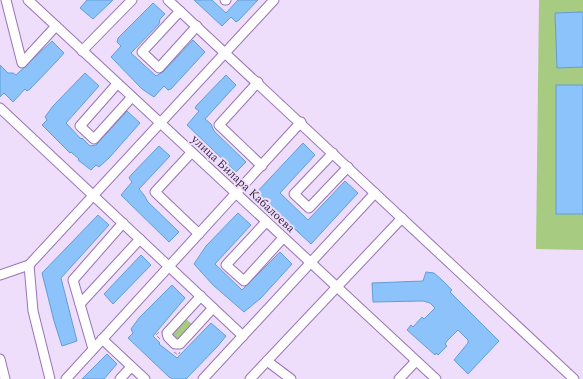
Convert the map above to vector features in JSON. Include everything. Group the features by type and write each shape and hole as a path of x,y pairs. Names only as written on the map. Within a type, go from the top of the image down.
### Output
{"street":[{"path":"6,0 22,63 56,26"},
{"name":"улица Билара Кабалоева","path":"28,0 436,379"},
{"path":"82,51 132,0"},
{"path":"168,0 301,122 574,379"},
{"path":"0,275 29,265 274,0"},
{"path":"180,11 142,52 159,68 197,26"},
{"path":"258,82 219,125 262,166"},
{"path":"117,84 80,126 94,139 132,97"},
{"path":"0,108 243,336"},
{"path":"66,379 301,122"},
{"path":"191,153 155,192 199,234"},
{"path":"333,153 294,194 309,208 348,167"},
{"path":"203,379 375,193"},
{"path":"250,379 402,218"},
{"path":"266,222 226,265 244,281 283,238"},
{"path":"93,349 73,280 123,223"},
{"path":"80,304 140,239"},
{"path":"29,265 33,311 50,379"},
{"path":"201,296 167,334 168,337 175,344 180,344 213,308"},
{"path":"102,339 145,379"},
{"path":"0,359 5,379"},
{"path":"267,361 292,379"},
{"path":"399,379 416,361"},
{"path":"120,379 131,366"}],"green space":[{"path":"539,0 583,0 583,250 536,249"},
{"path":"186,319 193,325 176,343 169,336"}],"building":[{"path":"87,0 113,0 93,19 80,8"},
{"path":"194,0 212,0 226,13 238,0 258,0 239,20 236,22 231,17 222,26"},
{"path":"153,3 165,14 160,19 159,24 131,53 156,76 163,72 193,40 205,52 171,89 168,90 164,86 154,97 142,89 111,57 121,46 117,42 118,38"},
{"path":"583,12 583,67 557,68 555,13"},
{"path":"52,41 64,53 57,61 30,89 27,91 25,89 13,102 4,93 0,97 0,65 8,73 13,73 16,75"},
{"path":"85,73 99,86 66,123 81,139 82,138 90,146 96,145 127,111 140,123 109,158 99,167 96,165 91,170 78,160 79,159 71,152 70,153 42,125 47,120 45,117 53,106"},
{"path":"226,75 236,85 205,119 211,124 214,131 246,162 236,172 187,125 199,111 195,108 197,105"},
{"path":"556,85 583,85 583,214 556,214"},
{"path":"303,143 315,155 280,193 308,220 345,181 358,193 311,244 256,193"},
{"path":"159,146 170,156 139,189 148,202 179,232 169,242 121,195 132,182 129,178 131,175"},
{"path":"238,213 251,225 215,264 242,290 280,252 292,264 261,298 244,312 213,285 194,264 206,246"},
{"path":"98,215 109,225 61,278 77,341 62,346 42,273"},
{"path":"141,255 151,265 113,304 104,294"},
{"path":"426,272 434,273 441,279 452,290 450,292 499,341 468,374 454,360 468,343 468,340 458,330 447,341 445,344 447,346 438,355 436,353 435,355 407,330 411,325 413,327 422,317 424,319 435,308 430,303 423,301 373,302 372,283 423,281"},
{"path":"172,285 185,298 153,336 160,343 159,344 177,358 211,323 226,336 186,379 173,379 169,377 128,338 133,333 131,329 139,318"},
{"path":"107,354 117,364 104,379 82,379"}]}
